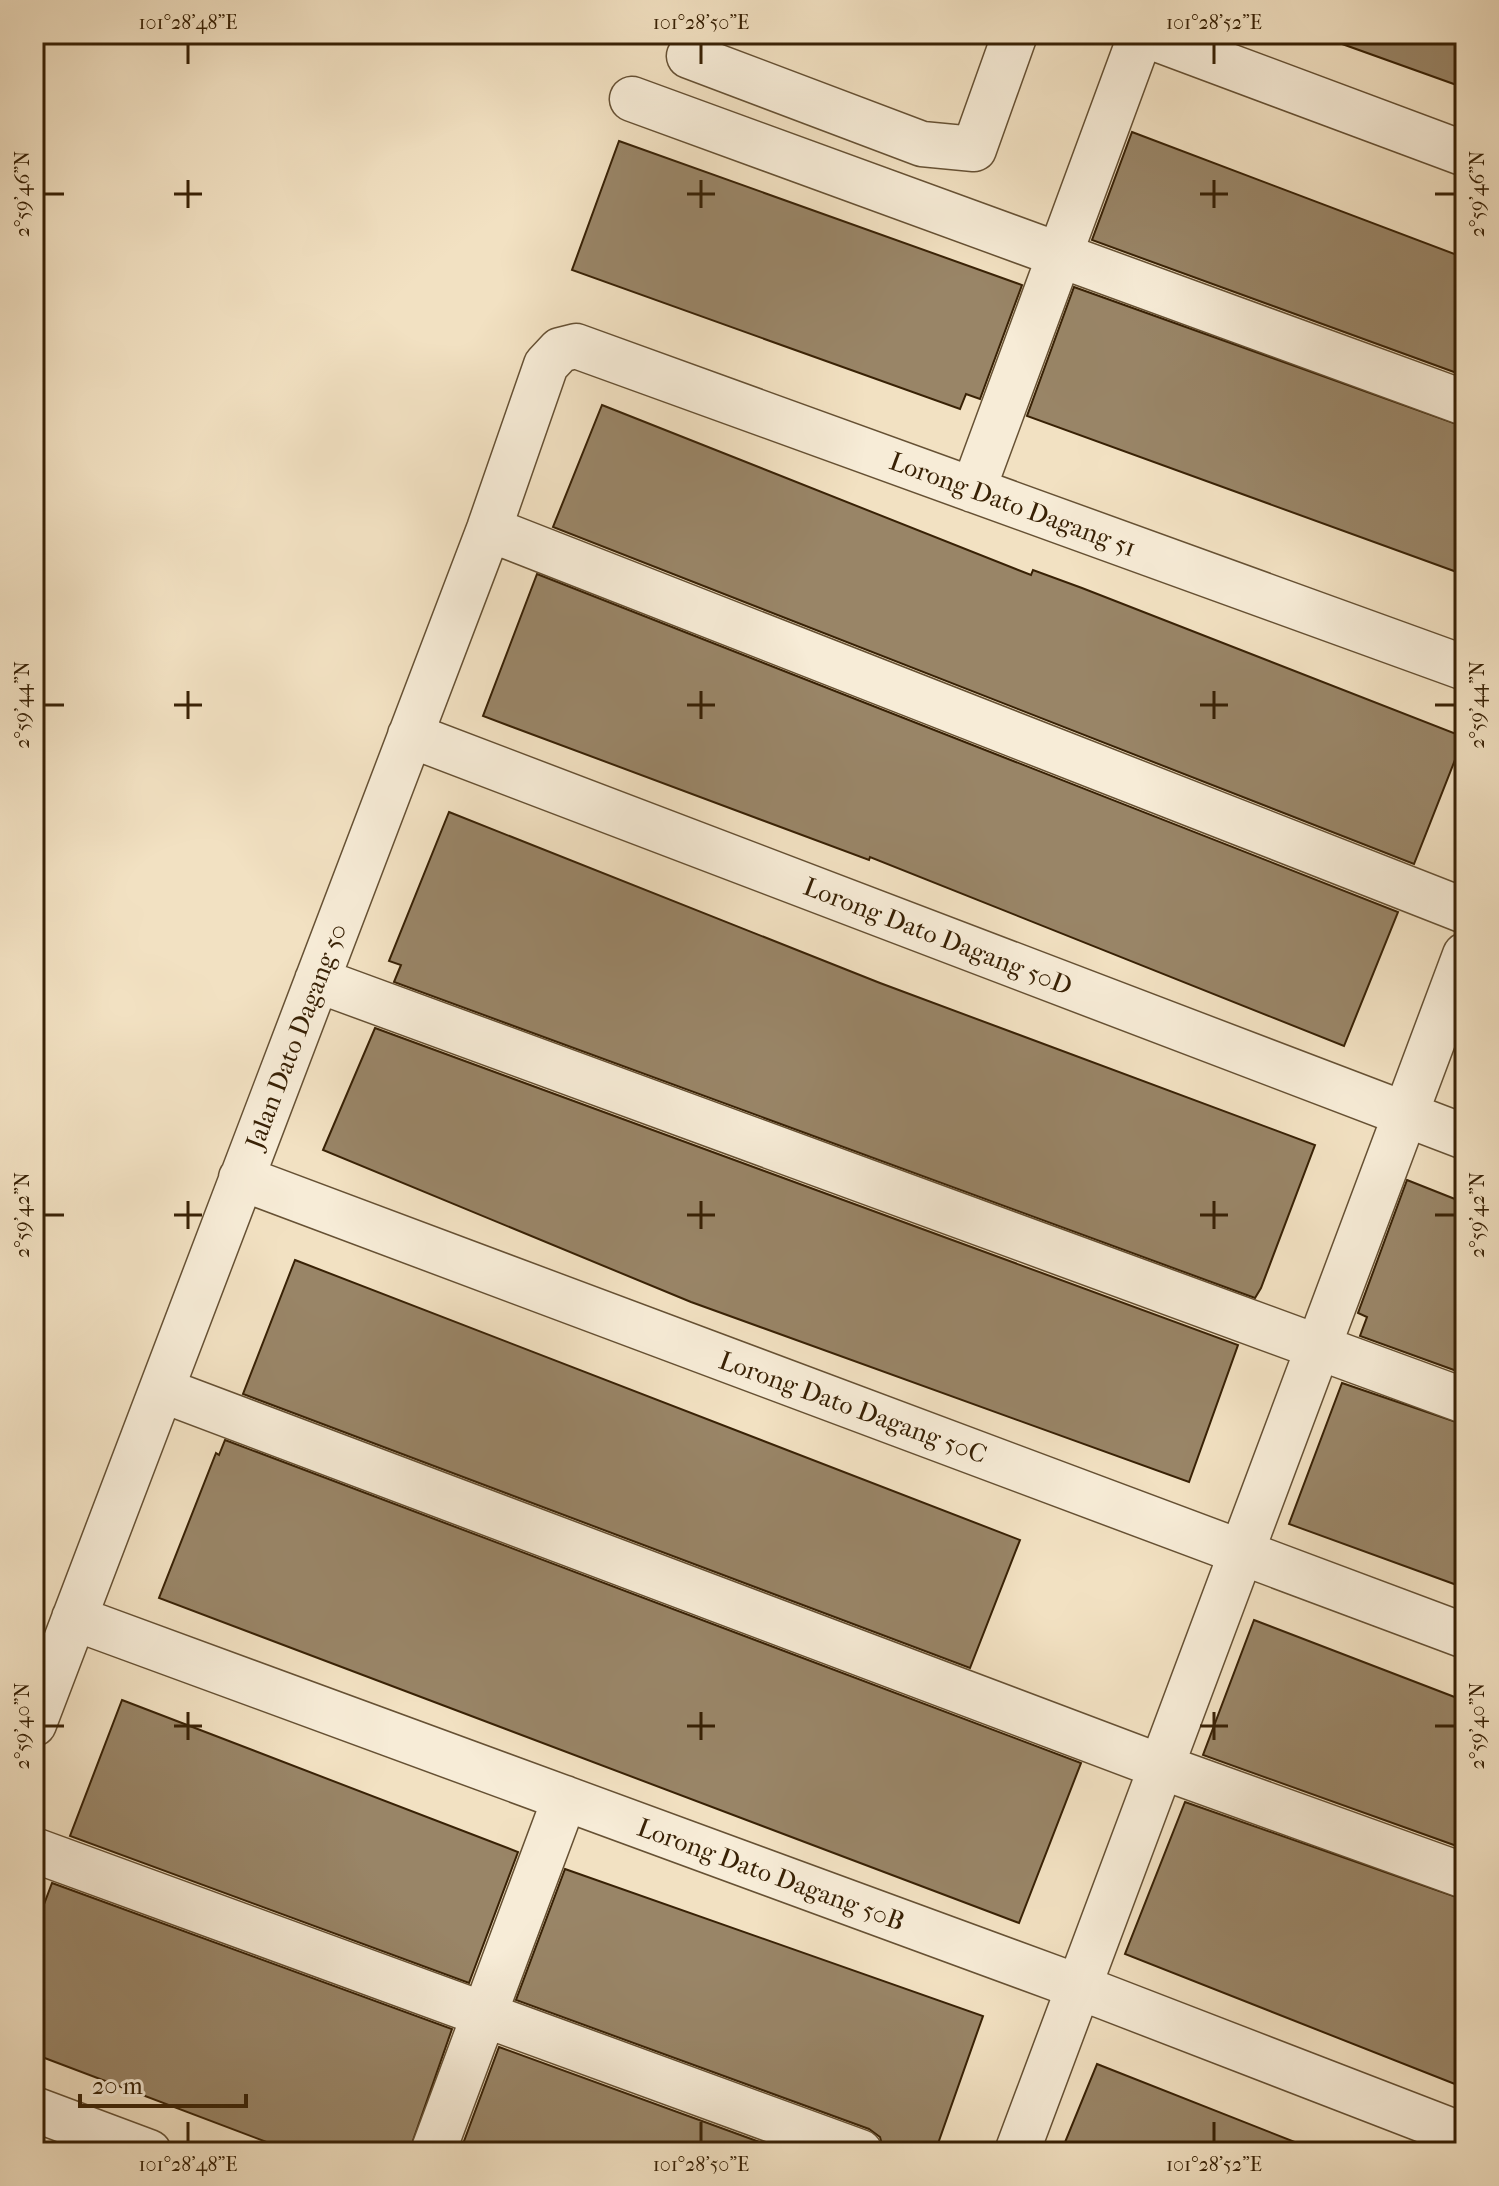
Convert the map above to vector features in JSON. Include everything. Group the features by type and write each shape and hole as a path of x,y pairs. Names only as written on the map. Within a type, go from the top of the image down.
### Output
{"street":[{"path":"1015,34 974,149 922,144 692,45 651,105 1465,403"},
{"path":"973,490 1142,34 1465,154"},
{"name":"Lorong Dato Dagang 51","path":"560,350 576,346 1465,668"},
{"name":"Jalan Dato Dagang 50","path":"34,1724 489,529 546,365 560,350"},
{"path":"489,529 1465,911"},
{"name":"Lorong Dato Dagang 50D","path":"410,735 1465,1137"},
{"path":"1017,2152 1465,955"},
{"path":"317,980 1465,1401"},
{"name":"Lorong Dato Dagang 50C","path":"241,1178 1465,1636"},
{"path":"162,1390 1162,1767 1465,1876"},
{"name":"Lorong Dato Dagang 50B","path":"74,1618 1079,1987 1465,2136"},
{"path":"433,2152 565,1798"},
{"path":"34,1850 860,2152"},
{"path":"34,2109 149,2152"}],"building":[{"path":"1332,34 1465,34 1465,88 1331,40"},
{"path":"1132,132 1465,258 1465,376 1092,240"},
{"path":"619,141 1022,285 980,399 966,394 960,409 572,270"},
{"path":"1074,287 1465,427 1465,575 1027,416"},
{"path":"602,405 1031,575 1033,570 1082,588 1464,737 1414,864 553,527"},
{"path":"537,574 1398,912 1344,1046 870,857 869,860 483,716"},
{"path":"449,812 880,983 1315,1145 1261,1288 1255,1298 394,982 401,965 389,961"},
{"path":"375,1028 1238,1345 1189,1482 691,1302 323,1150"},
{"path":"1407,1180 1465,1203 1465,1374 1360,1336 1367,1317 1358,1313"},
{"path":"295,1260 1020,1540 970,1668 243,1394"},
{"path":"1342,1383 1465,1425 1465,1588 1289,1524"},
{"path":"225,1440 1081,1763 1019,1923 159,1598 216,1453 219,1455"},
{"path":"1254,1620 1465,1701 1465,1849 1203,1755"},
{"path":"122,1700 518,1852 469,1983 70,1836"},
{"path":"1185,1802 1465,1900 1465,2088 1125,1954"},
{"path":"565,1869 983,2016 935,2152 884,2152 880,2137 869,2129 516,2000"},
{"path":"52,1883 452,2029 409,2152 293,2152 34,2054 34,1931"},
{"path":"499,2047 787,2152 460,2152"},
{"path":"1097,2064 1310,2148 1310,2152 1061,2152"}]}
